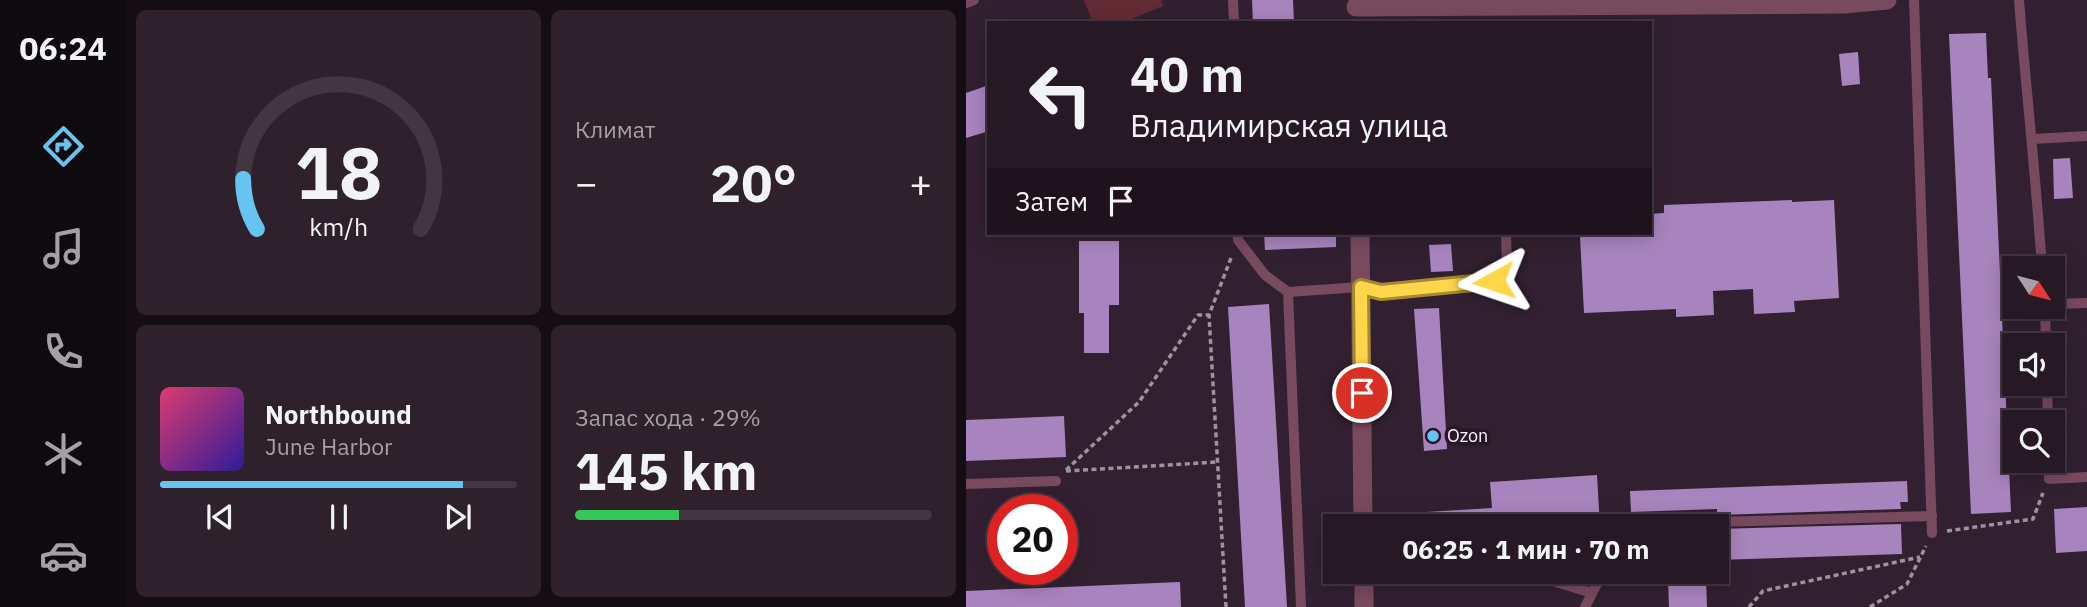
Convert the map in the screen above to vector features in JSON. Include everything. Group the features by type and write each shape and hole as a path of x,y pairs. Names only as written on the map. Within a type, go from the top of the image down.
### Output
{"street":[{"path":"1355,10 1391,3 1712,2 1844,5 1887,0"},
{"path":"1360,235 1363,514"},
{"path":"1364,584 1364,607"}],"lane":[{"path":"966,3 974,0"},
{"path":"1233,0 1234,21"},
{"path":"1914,0 1932,533"},
{"path":"2019,0 2041,256"},
{"path":"2033,139 2087,136"},
{"path":"1238,236 1265,275 1288,292 1361,287 1381,292 1494,281 1507,269 1506,235"},
{"path":"1288,292 1301,607"},
{"path":"2065,303 2087,303"},
{"path":"2049,473 2049,478 2087,477"},
{"path":"966,484 1056,481"},
{"path":"1729,521 1932,516"},
{"path":"1562,584 1592,593"},
{"path":"1585,607 1597,584"}],"path":[{"path":"1226,607 1209,315 1238,236"},
{"path":"1209,315 1198,315 1139,402 1065,471 1217,461"},
{"path":"1870,607 1907,584 1932,533 2033,519 2049,478"},
{"path":"1749,607 1763,591 1920,557"}],"shaded area":[{"path":"1084,0 1161,0 1163,6 1127,21 1092,21"}],"building":[{"path":"1252,0 1293,0 1294,21 1253,21"},
{"path":"1986,33 1988,78 1991,78 2003,333 2002,396 2006,396 2006,410 2002,410 2002,473 2009,473 2011,512 1971,514 1949,34"},
{"path":"1858,52 1860,84 1842,86 1839,54"},
{"path":"987,86 987,132 966,138 966,93"},
{"path":"2070,158 2073,198 2054,199 2053,159"},
{"path":"1834,200 1839,298 1794,301 1795,312 1754,314 1753,289 1713,291 1714,315 1676,317 1676,309 1584,313 1580,236 1652,235 1652,214 1664,213 1664,205"},
{"path":"1264,235 1336,235 1336,247 1265,250"},
{"path":"1079,241 1119,241 1119,305 1109,305 1109,353 1084,353 1084,313 1079,313"},
{"path":"1451,244 1453,271 1431,272 1429,245"},
{"path":"1269,304 1287,607 1245,607 1228,307"},
{"path":"1439,308 1447,449 1424,451 1414,309"},
{"path":"1064,416 1066,457 966,461 966,420"},
{"path":"1597,475 1599,514 1410,514 1492,508 1490,482"},
{"path":"1907,481 1908,502 1900,502 1901,509 1729,515 1717,514 1717,509 1631,512 1630,491"},
{"path":"2087,507 2087,551 2056,553 2054,509"},
{"path":"1901,524 1902,554 1729,560 1729,529"},
{"path":"1180,582 1181,607 966,607 966,591"},
{"path":"1668,584 1706,584 1707,607 1669,607"}],"place":[{"name":"Ozon","path":"1433,436"}],"route":[{"path":"1362,393 1361,287 1381,292 1494,281"}]}
